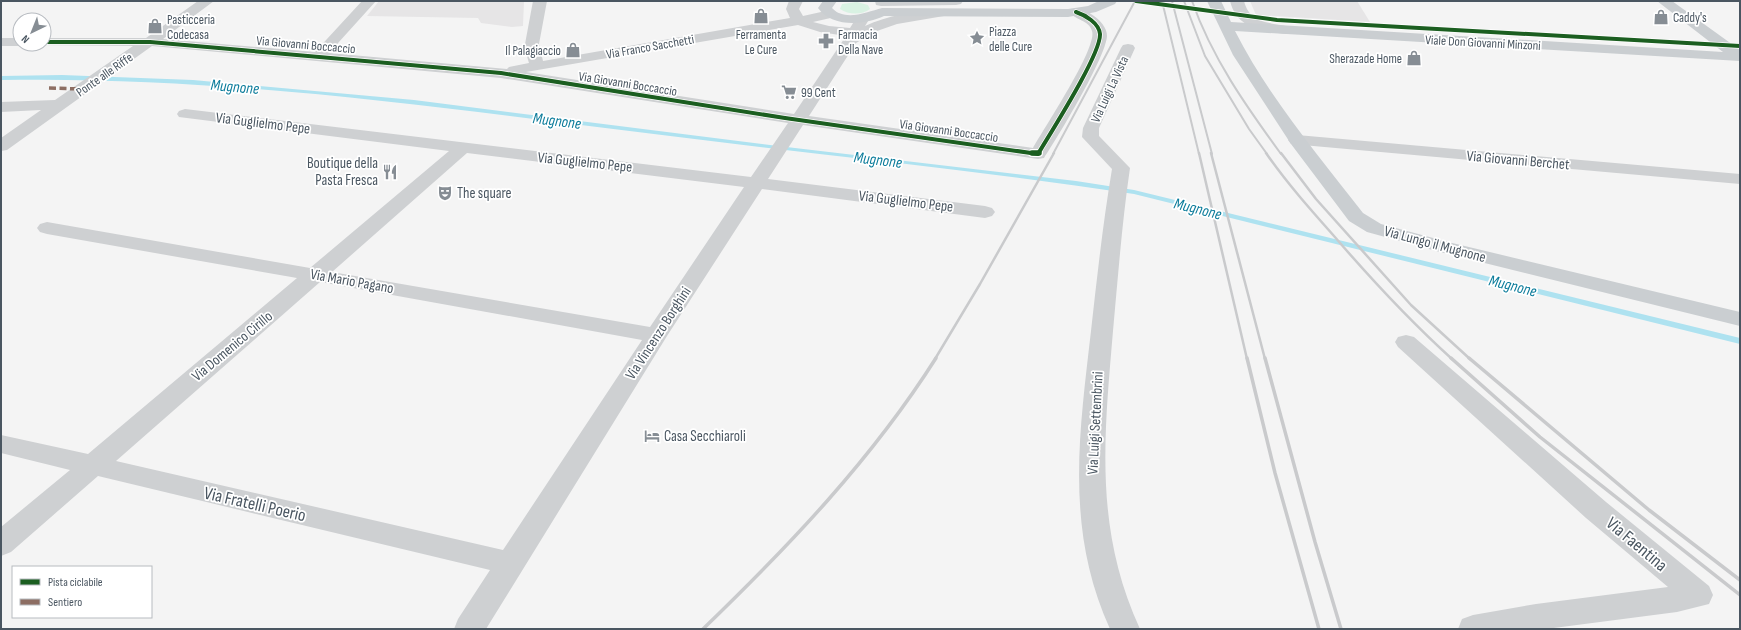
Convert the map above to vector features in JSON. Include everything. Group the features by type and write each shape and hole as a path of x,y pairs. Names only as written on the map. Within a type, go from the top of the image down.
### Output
{"main road":[{"path":"830,7 845,18 863,18 874,16 881,5 942,13 1045,13 1076,12 1095,8 1110,1"},
{"name":"Via Lungo il Mugnone","path":"1214,1 1240,55 1297,140 1356,217 1364,223 1374,228 1443,247 1740,319"},
{"path":"1664,1 1740,57"},
{"name":"Viale Don Giovanni Minzoni","path":"1226,26 1740,57"}],"street":[{"name":"Ponte alle Riffe","path":"1,146 207,1"},
{"path":"319,56 369,1"},
{"path":"537,66 532,50 532,44 540,1"},
{"path":"796,1 792,9 794,15 799,20 821,28 852,36 893,20 912,16 942,13"},
{"path":"881,5 956,1"},
{"path":"1045,13 1060,10 1063,7 1062,1"},
{"path":"1237,1 1241,13 1245,18 1262,25 1287,30"},
{"path":"799,20 830,7"},
{"name":"Via Giovanni Boccaccio","path":"52,42 150,42 501,73 798,120 1038,154 1091,61 1100,38 1100,32 1093,23 1085,16 1076,12"},
{"path":"852,36 863,18"},
{"name":"Via Franco Sacchetti","path":"501,73 799,20"},
{"name":"Via Vincenzo Borghini","path":"469,629 656,335 763,175 852,36"},
{"path":"1,42 12,42"},
{"name":"Via Luigi La Vista","path":"1114,213 1121,168 1090,137 1091,128 1128,48"},
{"path":"1,107 65,101"},
{"name":"Via Guglielmo Pepe","path":"185,114 463,148 763,175 985,212"},
{"name":"Via Giovanni Berchet","path":"1297,140 1740,179"},
{"name":"Via Domenico Cirillo","path":"1,544 463,148"},
{"name":"Via Luigi Settembrini","path":"1114,213 1093,418 1090,469 1095,526 1101,560 1113,603 1125,629"},
{"name":"Via Mario Pagano","path":"47,228 656,335"},
{"name":"Via Faentina","path":"1406,342 1596,510 1698,595 1536,617 1473,629"},
{"name":"Via Fratelli Poerio","path":"1,444 478,555 510,564"}],"shaded area":[{"path":"379,1 524,1 523,26 512,27 481,23 478,18 367,16"},
{"path":"1250,1 1357,1 1370,22 1256,15"}],"green space":[{"path":"857,2 868,5 870,9 855,14 840,9 842,4"}],"waterway":[{"name":"Mugnone","path":"1,78 62,77 193,82 414,102 778,148 1076,183 1134,192 1740,341"}],"railway":[{"path":"1053,154 1135,1"},
{"path":"1162,1 1199,154"},
{"path":"1172,1 1212,154"},
{"path":"1184,1 1205,56 1249,129 1267,154"},
{"path":"1192,1 1209,42 1231,81 1281,154"},
{"path":"935,359 980,284 1054,153"},
{"path":"1199,153 1247,359"},
{"path":"1211,153 1265,359"},
{"path":"1266,153 1298,195 1362,268 1452,359"},
{"path":"1281,153 1316,199 1411,305 1470,359"},
{"path":"703,629 767,566 828,500 885,431 936,358"},
{"path":"1247,358 1275,473 1319,629"},
{"path":"1265,358 1315,542 1341,629"},
{"path":"1451,358 1540,437 1740,595"},
{"path":"1469,358 1649,510 1740,580"}],"marked path":[{"path":"49,88 82,89"}],"cycle path":[{"path":"1136,1 1277,20 1740,46"},
{"path":"52,42 150,42 501,73 785,118 1038,154 1063,112 1099,42 1099,30 1094,23 1076,12"}],"place":[{"name":"Ferramenta Le Cure","path":"761,16"},
{"name":"Caddy's","path":"1661,17"},
{"name":"Pasticceria Codecasa","path":"155,26"},
{"name":"Piazza delle Cure","path":"977,38"},
{"name":"Farmacia Della Nave","path":"826,41"},
{"name":"Il Palagiaccio","path":"573,50"},
{"name":"Sherazade Home","path":"1414,58"},
{"name":"99 Cent","path":"789,92"},
{"name":"Boutique della Pasta Fresca","path":"390,172"},
{"name":"The square","path":"445,193"},
{"name":"Casa Secchiaroli","path":"652,436"}]}
